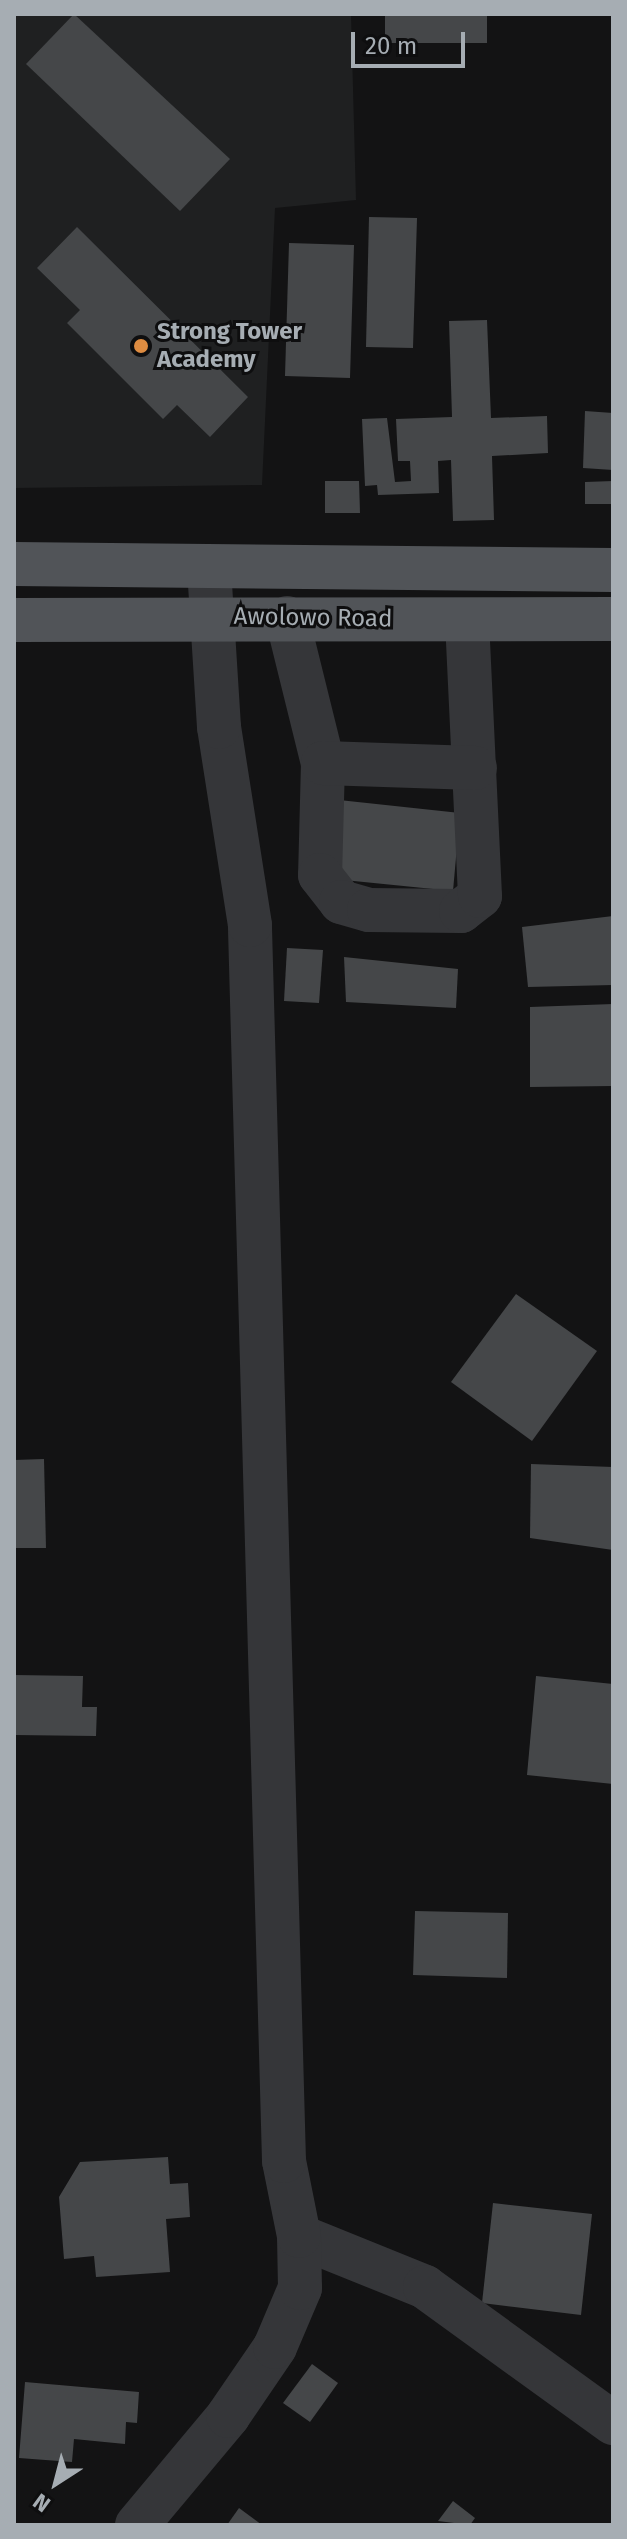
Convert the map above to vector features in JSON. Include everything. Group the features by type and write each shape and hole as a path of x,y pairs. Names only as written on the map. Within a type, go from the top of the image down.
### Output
{"main road":[{"name":"Awolowo Road","path":"14,564 613,570"},
{"name":"Awolowo Road","path":"14,620 209,616 613,619"}],"street":[{"path":"137,2525 275,2347 300,2288 299,2236 284,2161 250,925 209,616 209,568"},
{"path":"287,618 323,763 320,875 341,902 369,910 461,911 480,896 467,620"},
{"path":"323,763 475,768"},
{"path":"299,2236 425,2287 613,2423"}],"shaded area":[{"name":"Strong Tower Academy","path":"14,14 351,14 356,200 275,208 262,485 14,488"}],"building":[{"path":"74,14 230,159 180,211 26,64"},
{"path":"385,14 487,14 487,43 385,43"},
{"path":"369,217 417,218 413,348 366,347"},
{"path":"77,227 248,397 210,437 177,405 163,419 67,323 80,310 37,268"},
{"path":"289,243 354,245 350,378 285,376"},
{"path":"487,320 491,418 547,416 548,453 492,456 494,520 453,521 451,460 438,461 439,493 378,495 377,485 365,486 362,419 387,418 395,482 411,481 410,461 398,461 396,419 452,417 449,321"},
{"path":"585,411 613,413 613,470 583,468"},
{"path":"325,481 359,481 360,513 325,513"},
{"path":"613,481 613,504 585,504 585,482"},
{"path":"339,800 460,813 453,891 334,879"},
{"path":"613,916 613,985 528,987 522,927"},
{"path":"287,948 323,950 319,1003 284,1001"},
{"path":"344,957 458,969 456,1008 346,1002"},
{"path":"613,1004 613,1086 530,1087 530,1007"},
{"path":"516,1294 597,1351 532,1441 451,1382"},
{"path":"44,1459 46,1548 14,1548 14,1460"},
{"path":"531,1464 613,1467 613,1550 530,1538"},
{"path":"14,1675 83,1676 82,1707 97,1707 96,1736 14,1735"},
{"path":"536,1676 613,1684 613,1784 527,1775"},
{"path":"415,1911 508,1913 507,1978 413,1975"},
{"path":"168,2157 170,2184 188,2183 190,2217 166,2219 170,2272 96,2277 94,2256 64,2259 59,2197 80,2162"},
{"path":"493,2203 592,2214 581,2315 482,2303"},
{"path":"312,2364 338,2383 310,2422 283,2403"},
{"path":"25,2382 139,2392 137,2423 126,2422 125,2444 74,2439 72,2462 19,2458"},
{"path":"453,2501 475,2518 470,2525 438,2521"},
{"path":"239,2508 262,2525 227,2525"}],"place":[{"name":"Strong Tower Academy","path":"141,346"}]}
